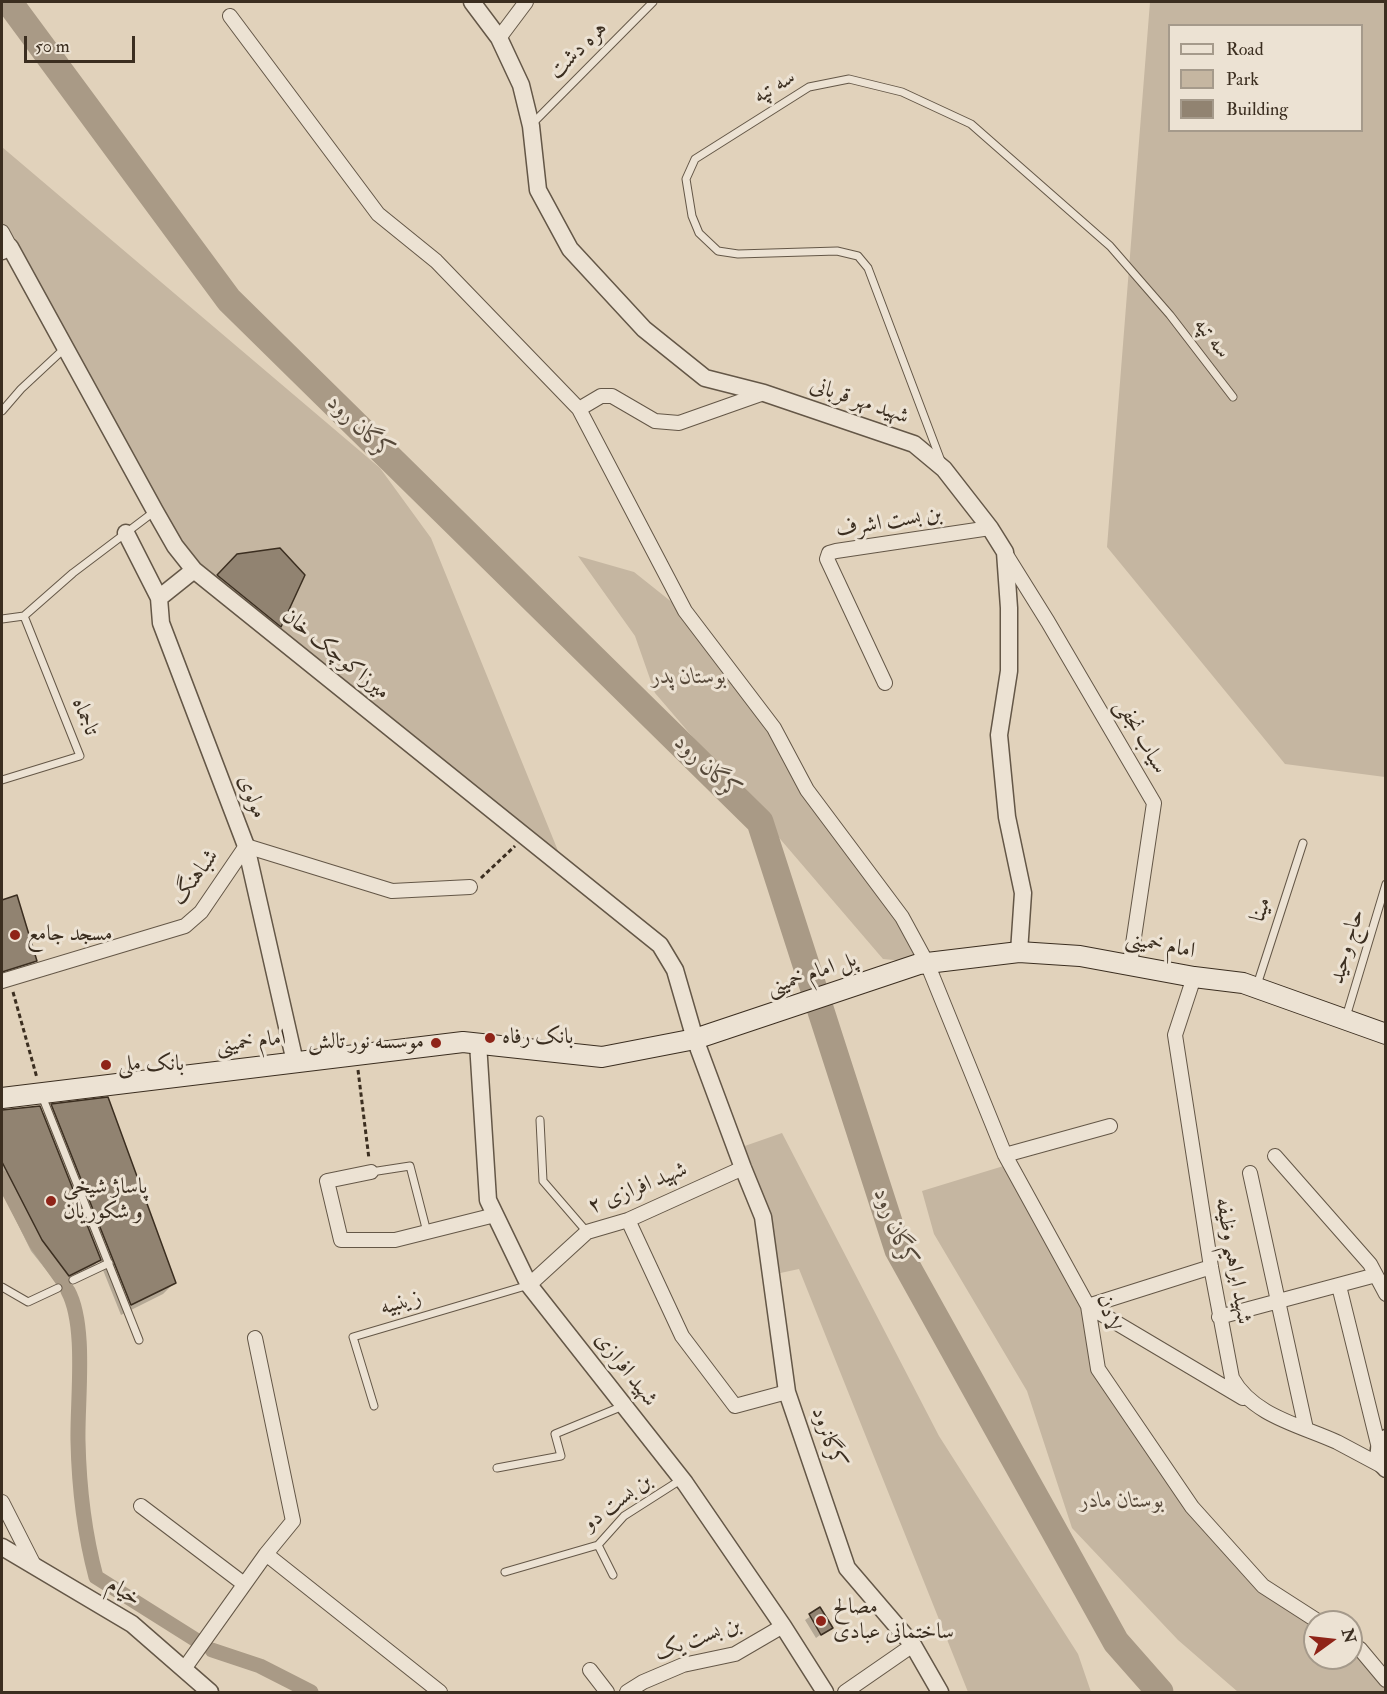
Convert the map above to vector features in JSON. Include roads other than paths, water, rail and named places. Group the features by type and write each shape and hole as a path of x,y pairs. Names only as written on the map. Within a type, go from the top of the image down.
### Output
{"main road":[{"name":"امام خمینی","path":"923,963 1019,952 1080,956 1194,977 1243,983 1386,1034"},
{"name":"پل امام خمینی","path":"720,1031 923,963"},
{"name":"امام خمینی","path":"2,1098 463,1042 602,1057 695,1039 720,1031"}],"street":[{"name":"شهید مهر قربانی","path":"472,2 499,38 521,85 531,126 538,190 570,249 644,329 705,378 764,393 914,444 944,469 990,528 1005,552 1009,608 1009,671 999,735 1007,817 1023,893 1019,952"},
{"path":"499,38 526,2"},
{"name":"لادن","path":"230,16 378,214 436,261 579,409 685,611 774,728 807,790 902,917 1005,1155 1088,1306 1098,1369 1192,1507 1263,1586 1303,1612"},
{"name":"میرزاکوچک خان","path":"4,243 175,546 194,570 660,945 675,970 695,1039"},
{"path":"579,409 601,396 612,396 655,421 679,423 764,393"},
{"name":"بن بست اشرف","path":"885,683 827,559 830,553 990,528"},
{"name":"مولوی","path":"126,533 159,598 161,623 246,846 295,1062"},
{"name":"سیاب نجفی","path":"1005,552 1154,803 1130,964"},
{"path":"159,598 194,570"},
{"path":"246,846 392,891 470,887"},
{"name":"شباهنگ","path":"6,980 185,926 201,912 246,846"},
{"name":"شهید ابراهیم وظیفه","path":"1194,977 1175,1035 1219,1317 1232,1378 1239,1391 1266,1412 1337,1442 1384,1468"},
{"name":"کرگانرود","path":"695,1039 763,1217 787,1392 847,1568 914,1645 940,1692"},
{"name":"شهید افرازی","path":"478,1043 488,1200 529,1285 626,1405 682,1479 783,1626 825,1692"},
{"path":"1005,1155 1110,1126"},
{"path":"1275,1156 1370,1264 1386,1294"},
{"name":"شهید افرازی ۲","path":"529,1285 587,1232 628,1220 743,1168"},
{"path":"371,1172 327,1181 341,1240 395,1240 495,1215"},
{"path":"1250,1173 1306,1429"},
{"path":"628,1220 682,1336 735,1406 787,1392"},
{"path":"1088,1306 1211,1267"},
{"path":"1219,1317 1376,1275"},
{"path":"1339,1286 1382,1443 1378,1455 1384,1468"},
{"path":"1088,1306 1266,1412"},
{"path":"184,1670 244,1584 293,1521 255,1338"},
{"path":"2,1502 35,1567"},
{"path":"141,1506 244,1584"},
{"name":"خیام","path":"2,1547 132,1624 210,1692"},
{"path":"266,1554 440,1692"},
{"name":"بن بست یک","path":"627,1692 643,1682 683,1665 735,1654 783,1626"},
{"path":"845,1692 914,1645"},
{"path":"1363,1653 1386,1680"},
{"path":"590,1670 607,1692"}],"lane":[{"name":"هره دشت","path":"531,126 653,2"},
{"name":"سه تپه","path":"944,469 868,268 858,256 837,251 738,254 718,251 699,233 692,216 686,179 695,159 809,87 849,80 870,84 902,92 971,124 1110,246 1170,315 1233,397"},
{"path":"2,411 21,389 65,348"},
{"path":"2,619 24,616 73,573 155,511"},
{"name":"تاجماه","path":"2,780 80,756 24,616"},
{"name":"مینا","path":"1256,988 1303,843"},
{"name":"حاج وحید","path":"1346,1020 1386,884"},
{"path":"41,1094 139,1340"},
{"path":"540,1119 543,1181 587,1232"},
{"path":"371,1172 410,1166 427,1232"},
{"path":"73,1280 109,1263"},
{"name":"زینبیه","path":"374,1406 353,1336 529,1285"},
{"path":"2,1287 28,1302 58,1288"},
{"path":"497,1468 561,1456 555,1434 626,1405"},
{"name":"بن بست دو","path":"505,1572 598,1545 624,1516 682,1479"},
{"path":"598,1545 613,1575"}],"waterway":[{"name":"کرگان رود","path":"9,2 229,300 760,822 898,1250 1116,1642 1160,1692"},
{"path":"2,1178 36,1243 63,1281"},
{"path":"68,1291 74,1306 79,1343 78,1441 81,1493 85,1527 96,1577 196,1640"},
{"path":"212,1650 260,1666 311,1692"}],"place":[{"name":"مسجد جامع","path":"15,935"},
{"name":"بانک رفاه","path":"490,1038"},
{"name":"موسسه نور تالش","path":"436,1043"},
{"name":"بانک ملی","path":"106,1065"},
{"name":"پاساژ شیخی و شکوریان","path":"51,1201"},
{"name":"مصالح ساختمانی عبادی","path":"821,1621"}],"park label":[{"name":"بوستان پدر","path":"689,678"},
{"name":"بوستان مادر","path":"1122,1502"}]}
